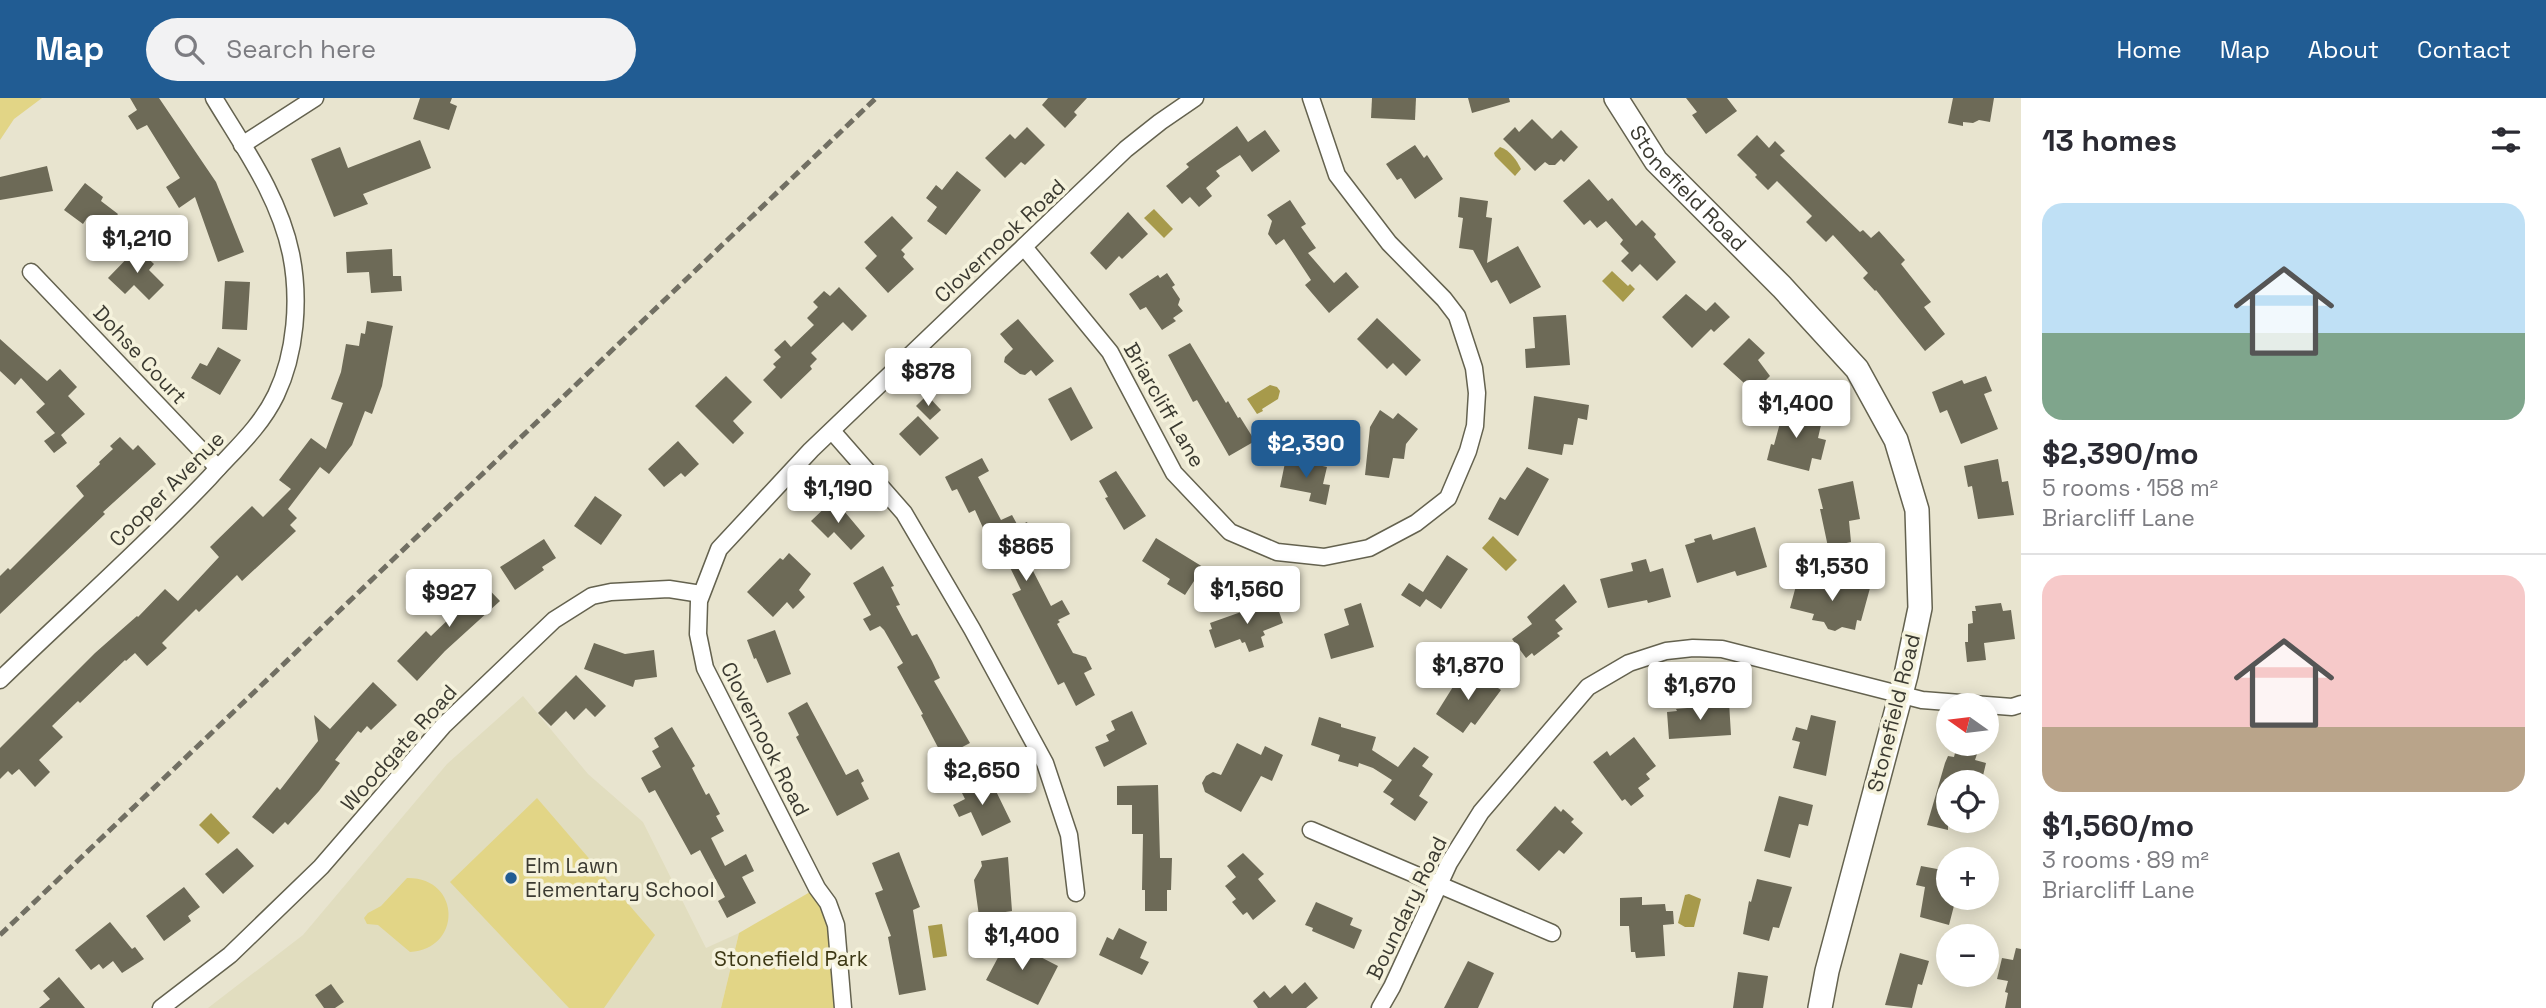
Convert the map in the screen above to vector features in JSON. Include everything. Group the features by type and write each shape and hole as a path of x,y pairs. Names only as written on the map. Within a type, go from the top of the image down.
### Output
{"street":[{"name":"Cooper Avenue","path":"0,680 186,502 256,428 277,393 292,343 295,288 291,255 283,224 267,186 214,98"},
{"path":"242,145 315,98"},
{"name":"Clovernook Road","path":"843,1008 836,925 828,903 817,888 705,668 698,634 698,601 719,549 832,431 1126,149 1195,98"},
{"name":"Briarcliff Lane","path":"1024,247 1111,352 1174,473 1230,532 1277,552 1324,557 1369,548 1416,523 1448,498 1468,451 1475,426 1477,393 1474,368 1457,316 1389,243 1337,175 1311,98"},
{"name":"Stonefield Road","path":"1616,98 1656,161 1782,287 1857,369 1896,440 1917,510 1920,608 1900,695 1827,971 1820,1008"},
{"name":"Dohse Court","path":"31,272 218,468"},
{"path":"832,431 904,513 972,629 1045,763 1069,835 1076,893"},
{"name":"Woodgate Road","path":"161,1008 230,955 321,867 443,726 554,620 592,596 611,592 669,589 701,594"},
{"name":"Boundary Road","path":"1380,1008 1449,863 1481,812 1588,687 1629,663 1666,651 1722,649 1922,700 2012,707 2021,704"},
{"path":"1311,830 1552,933"}],"shaded area":[{"path":"1500,147 1510,153 1521,169 1515,176 1495,156 1494,153"},
{"path":"1154,209 1173,229 1164,238 1144,218"},
{"path":"1612,271 1635,289 1623,302 1602,281"},
{"path":"1270,385 1280,391 1278,399 1257,414 1247,399"},
{"path":"1493,536 1517,560 1506,571 1482,548"},
{"name":"Elm Lawn Elementary School","path":"523,696 588,774 643,822 706,948 739,933 721,1008 208,1008 303,935 447,764"},
{"path":"211,813 230,833 218,844 199,825"},
{"path":"1685,895 1701,899 1694,927 1685,927 1678,923"},
{"path":"942,924 947,956 933,958 928,926"}],"green space":[{"path":"0,98 42,98 14,119 0,140"},
{"path":"537,798 655,935 604,1008 569,1008 450,882"},
{"path":"407,878 425,881 438,889 446,900 449,914 447,927 439,939 427,948 410,952 378,925 367,924 364,918 381,906"},
{"name":"Stonefield Park","path":"817,888 828,903 843,1008 721,1008 739,933"}],"building":[{"path":"130,98 159,98 216,182 244,252 218,262 195,197 179,208 166,187 180,178 147,125 137,130 128,116 137,110"},
{"path":"420,98 452,98 450,103 457,106 449,130 413,119"},
{"path":"1048,98 1087,98 1074,112 1077,115 1065,128 1042,105"},
{"path":"1372,98 1416,98 1415,120 1371,118"},
{"path":"1468,98 1509,98 1510,102 1472,113"},
{"path":"1686,98 1727,98 1737,111 1706,134 1692,115 1697,112"},
{"path":"1953,98 1994,98 1990,122 1963,122 1963,126 1948,123"},
{"path":"1532,119 1552,139 1561,130 1578,147 1564,162 1561,159 1555,165 1549,165 1545,162 1535,171 1503,139 1515,127 1519,132"},
{"path":"1237,126 1248,142 1265,130 1280,151 1252,172 1240,155 1216,171 1220,176 1206,188 1212,196 1199,207 1190,197 1182,204 1166,186 1189,167 1186,164"},
{"path":"1027,127 1045,145 1025,165 1021,162 1005,178 985,158 1010,134 1015,139"},
{"path":"1757,135 1769,148 1775,141 1785,151 1780,155 1860,232 1863,230 1871,238 1879,231 1905,260 1901,264 1931,302 1924,307 1945,334 1925,351 1876,290 1863,278 1868,273 1833,235 1826,242 1806,222 1812,216 1777,181 1768,190 1755,177 1757,175 1737,155"},
{"path":"420,140 431,168 363,194 368,204 334,217 311,159 340,147 348,168"},
{"path":"1415,145 1424,158 1427,155 1443,179 1415,199 1401,178 1397,180 1386,164"},
{"path":"47,166 53,191 0,200 0,177"},
{"path":"957,171 981,190 946,235 927,221 937,207 926,198 936,185 942,190"},
{"path":"1589,179 1608,201 1612,198 1636,226 1642,220 1676,262 1657,281 1640,264 1632,272 1621,261 1629,253 1620,244 1623,240 1606,221 1597,228 1590,220 1584,225 1563,201"},
{"path":"85,183 103,197 101,201 118,214 105,232 87,218 83,224 64,210"},
{"path":"1460,197 1488,201 1486,217 1492,218 1487,263 1518,246 1541,287 1510,304 1497,280 1491,283 1473,250 1459,248 1463,218 1458,217"},
{"path":"1290,200 1306,224 1301,227 1316,248 1308,253 1334,283 1346,272 1359,287 1329,313 1305,285 1311,280 1284,239 1276,245 1268,234 1272,221 1267,215"},
{"path":"1128,212 1148,234 1122,259 1119,256 1106,270 1090,253"},
{"path":"892,216 913,238 901,250 905,254 903,257 914,269 888,293 865,268 877,256 864,242"},
{"path":"137,248 154,264 149,270 164,285 149,300 134,285 125,294 108,278"},
{"path":"392,249 393,276 401,276 402,291 371,293 369,272 347,273 346,252"},
{"path":"1167,273 1175,285 1172,287 1180,299 1178,305 1183,311 1173,318 1176,321 1162,330 1146,307 1140,310 1129,294 1158,275 1160,278"},
{"path":"225,281 250,282 247,330 222,329"},
{"path":"839,287 867,316 852,331 843,322 811,353 817,359 810,366 812,369 781,399 763,380 776,367 773,364 781,357 774,350 785,340 791,347 814,325 807,318 818,307 813,302 824,291 830,296"},
{"path":"1686,294 1706,311 1715,302 1730,317 1714,332 1711,329 1692,348 1662,317"},
{"path":"1566,315 1570,365 1526,368 1525,349 1535,348 1533,317"},
{"path":"1377,318 1421,360 1406,376 1393,363 1387,369 1357,339"},
{"path":"1018,319 1054,361 1036,376 1031,370 1025,375 1020,374 1004,362 1013,349 1000,334"},
{"path":"367,321 393,326 382,386 372,414 365,411 352,445 329,474 320,467 288,509 297,518 290,525 296,531 242,581 237,575 199,612 196,609 162,643 167,648 147,666 135,653 52,726 63,737 39,760 50,772 35,787 19,769 12,775 8,771 0,779 0,748 95,653 138,617 165,589 178,601 219,557 210,547 252,506 263,517 291,489 279,480 311,438 326,449 343,403 331,399 341,372 346,344 359,346"},
{"path":"1749,338 1765,353 1758,360 1770,376 1754,392 1723,364"},
{"path":"0,339 47,381 60,369 77,387 68,396 85,414 61,435 67,443 54,453 44,441 55,433 36,412 45,404 21,378 15,385 0,371"},
{"path":"1190,343 1226,403 1228,401 1255,441 1229,456 1197,400 1193,402 1168,355"},
{"path":"218,347 241,360 220,395 191,378 200,363 207,366"},
{"path":"726,376 752,402 733,421 744,433 733,444 695,406"},
{"path":"1986,376 1992,391 1984,394 1998,429 1961,444 1947,410 1940,413 1932,392 1962,380 1964,384"},
{"path":"1071,387 1093,428 1071,441 1048,399"},
{"path":"927,395 941,410 930,420 916,406"},
{"path":"1534,396 1589,405 1587,420 1578,418 1573,445 1564,444 1562,455 1528,449"},
{"path":"1795,402 1805,421 1821,425 1818,438 1826,440 1821,460 1812,458 1809,471 1767,460 1780,423 1774,414"},
{"path":"1380,410 1393,419 1398,413 1418,429 1406,444 1404,459 1393,458 1389,478 1365,475 1370,427"},
{"path":"918,416 939,438 920,456 899,434"},
{"path":"120,437 133,450 138,445 156,464 103,512 105,514 0,614 0,576 8,568 10,570 84,496 76,486 100,464 113,449 110,446"},
{"path":"678,441 699,464 685,477 681,473 664,487 648,469"},
{"path":"982,458 989,471 978,477 1001,520 1012,515 1018,526 1027,522 1032,534 1024,538 1036,564 1031,567 1051,606 1062,600 1070,614 1058,620 1060,622 1057,624 1073,653 1086,657 1092,669 1084,673 1095,695 1076,706 1064,682 1058,685 1012,594 1021,590 999,545 992,548 975,510 969,513 957,489 952,491 945,477"},
{"path":"1286,458 1327,467 1323,484 1330,485 1326,505 1309,501 1311,493 1280,487"},
{"path":"1998,459 2002,482 2008,481 2014,515 1978,519 1972,486 1968,487 1964,466"},
{"path":"1527,467 1549,479 1518,536 1488,519 1500,497 1505,500"},
{"path":"1116,471 1146,516 1124,530 1105,498 1108,497 1099,481"},
{"path":"1853,481 1860,519 1849,521 1851,542 1828,547 1818,489"},
{"path":"595,496 622,515 601,545 574,526"},
{"path":"834,499 865,536 851,550 834,532 828,538 811,521"},
{"path":"1755,527 1767,567 1737,576 1735,571 1697,583 1685,545 1711,534 1713,540"},
{"path":"1156,538 1203,567 1185,595 1167,584 1170,579 1142,561"},
{"path":"544,539 556,558 515,590 500,567"},
{"path":"789,553 811,574 799,590 805,597 793,609 787,602 773,617 747,592 780,558 783,560"},
{"path":"1447,555 1468,569 1441,609 1426,599 1420,607 1401,595 1409,583 1423,592"},
{"path":"1646,559 1650,572 1663,568 1671,597 1608,608 1600,579 1633,571 1631,563"},
{"path":"883,566 894,586 891,587 900,605 896,606 912,636 917,634 932,661 940,678 934,681 970,743 943,757 897,667 903,663 884,630 880,626 870,631 863,619 871,615 853,583"},
{"path":"475,575 500,601 445,651 417,681 397,661 426,631 431,636 453,615 450,612 470,593 463,587"},
{"path":"1835,579 1870,588 1861,621 1857,620 1855,630 1842,627 1835,631 1828,629 1824,622 1812,620 1814,614 1790,608 1797,582 1821,588 1823,582 1833,585"},
{"path":"1564,584 1577,602 1555,620 1563,629 1557,633 1560,636 1534,656 1532,653 1526,658 1512,639 1532,624 1527,617"},
{"path":"1275,600 1283,623 1263,631 1265,635 1261,637 1264,647 1249,652 1245,642 1242,643 1240,639 1215,648 1209,630 1212,629 1210,623"},
{"path":"1361,603 1374,647 1331,659 1324,634 1349,625 1344,609"},
{"path":"2001,603 2003,611 2011,610 2015,639 1984,643 1986,660 1967,662 1965,642 1968,642 1968,624 1973,623 1972,611 1976,611 1975,606"},
{"path":"775,630 791,674 767,683 747,640"},
{"path":"594,643 625,654 654,650 657,677 635,680 633,687 584,669"},
{"path":"1474,672 1501,690 1475,725 1471,722 1463,733 1436,714 1456,682 1463,687"},
{"path":"576,675 606,706 595,717 586,708 574,720 566,711 551,726 538,713"},
{"path":"373,682 397,705 371,730 367,726 361,733 358,731 335,760 340,763 319,791 288,825 285,822 273,834 252,817 277,787 280,790 318,741 314,715 330,729"},
{"path":"807,702 846,775 858,769 869,799 837,816 796,737 799,735 788,713"},
{"path":"1729,702 1731,735 1669,739 1667,712"},
{"path":"1132,711 1147,744 1104,767 1095,747 1109,741 1106,735 1115,730 1111,721"},
{"path":"1811,715 1836,721 1826,776 1793,768 1800,742 1792,740 1796,727 1807,730"},
{"path":"1319,717 1341,724 1341,727 1376,737 1372,750 1398,767 1414,747 1429,757 1422,766 1433,774 1419,796 1428,802 1415,821 1390,804 1394,799 1383,792 1392,780 1359,763 1358,767 1338,761 1340,755 1311,745"},
{"path":"672,727 695,766 692,768 706,795 709,793 720,814 716,816 724,831 711,838 725,866 746,854 754,871 742,877 756,903 727,918 718,901 725,897 700,850 691,855 655,790 649,793 641,778 661,767 652,751 659,747 654,738"},
{"path":"1634,737 1656,766 1646,774 1650,779 1638,788 1644,796 1631,806 1625,799 1622,801 1593,762 1607,751 1610,756"},
{"path":"1237,743 1261,755 1265,746 1283,755 1272,781 1261,776 1241,812 1205,792 1202,783 1206,776 1213,772 1221,775"},
{"path":"1948,756 1976,756 1975,760 1986,763 1984,770 1943,770"},
{"path":"980,777 987,790 994,787 1011,822 982,836 971,812 959,817 953,805 965,799 959,787"},
{"path":"1158,785 1160,858 1172,858 1171,890 1167,890 1167,911 1145,911 1145,890 1142,890 1143,834 1132,834 1132,805 1117,805 1117,786"},
{"path":"1936,794 1936,827 1927,825"},
{"path":"1779,796 1813,805 1808,826 1799,824 1790,858 1764,851"},
{"path":"1555,806 1574,819 1571,822 1583,833 1564,854 1559,850 1539,871 1516,850"},
{"path":"237,848 254,866 223,894 205,874"},
{"path":"899,852 920,907 913,910 926,990 899,995 888,937 891,936 875,893 883,890 872,863"},
{"path":"1243,853 1264,874 1258,879 1276,901 1253,920 1247,912 1243,915 1232,902 1236,899 1225,886 1236,877 1227,866"},
{"path":"1008,857 1012,911 979,916 974,880 982,866 981,861"},
{"path":"1921,866 1936,869 1936,910 1953,910 1949,924 1920,917 1925,887 1916,885"},
{"path":"1757,879 1792,887 1779,928 1773,927 1769,941 1743,934 1749,901 1751,902"},
{"path":"184,887 200,907 188,916 191,921 164,941 146,916"},
{"path":"1642,897 1642,905 1665,904 1666,911 1673,911 1674,924 1663,925 1665,956 1636,958 1635,952 1631,952 1629,926 1620,926 1620,898"},
{"path":"1316,902 1353,918 1350,925 1362,930 1354,949 1312,931 1313,928 1305,925"},
{"path":"110,922 144,959 122,973 113,961 103,969 99,964 91,970 75,950"},
{"path":"1119,928 1147,942 1140,958 1149,962 1142,975 1099,955 1107,937 1113,940"},
{"path":"1010,935 1026,943 1023,948 1058,966 1038,1005 986,980"},
{"path":"2016,948 2021,949 2021,1008 2005,1008 2008,981 1999,979 1999,971 2002,958 2013,960"},
{"path":"1900,953 1929,961 1922,985 1918,984 1912,1008 1885,1005"},
{"path":"1468,961 1494,973 1478,1008 1444,1008"},
{"path":"1738,972 1768,976 1763,1008 1733,1008"},
{"path":"59,977 85,1008 39,1008 50,999 43,991"},
{"path":"1305,982 1318,998 1306,1008 1258,1008 1253,1001 1264,991 1270,998 1285,985 1292,994"},
{"path":"331,984 344,1002 335,1008 324,1008 315,995"}],"railway":[{"path":"0,935 876,98"}],"place":[{"name":"Elm Lawn Elementary School","path":"511,878"}]}
